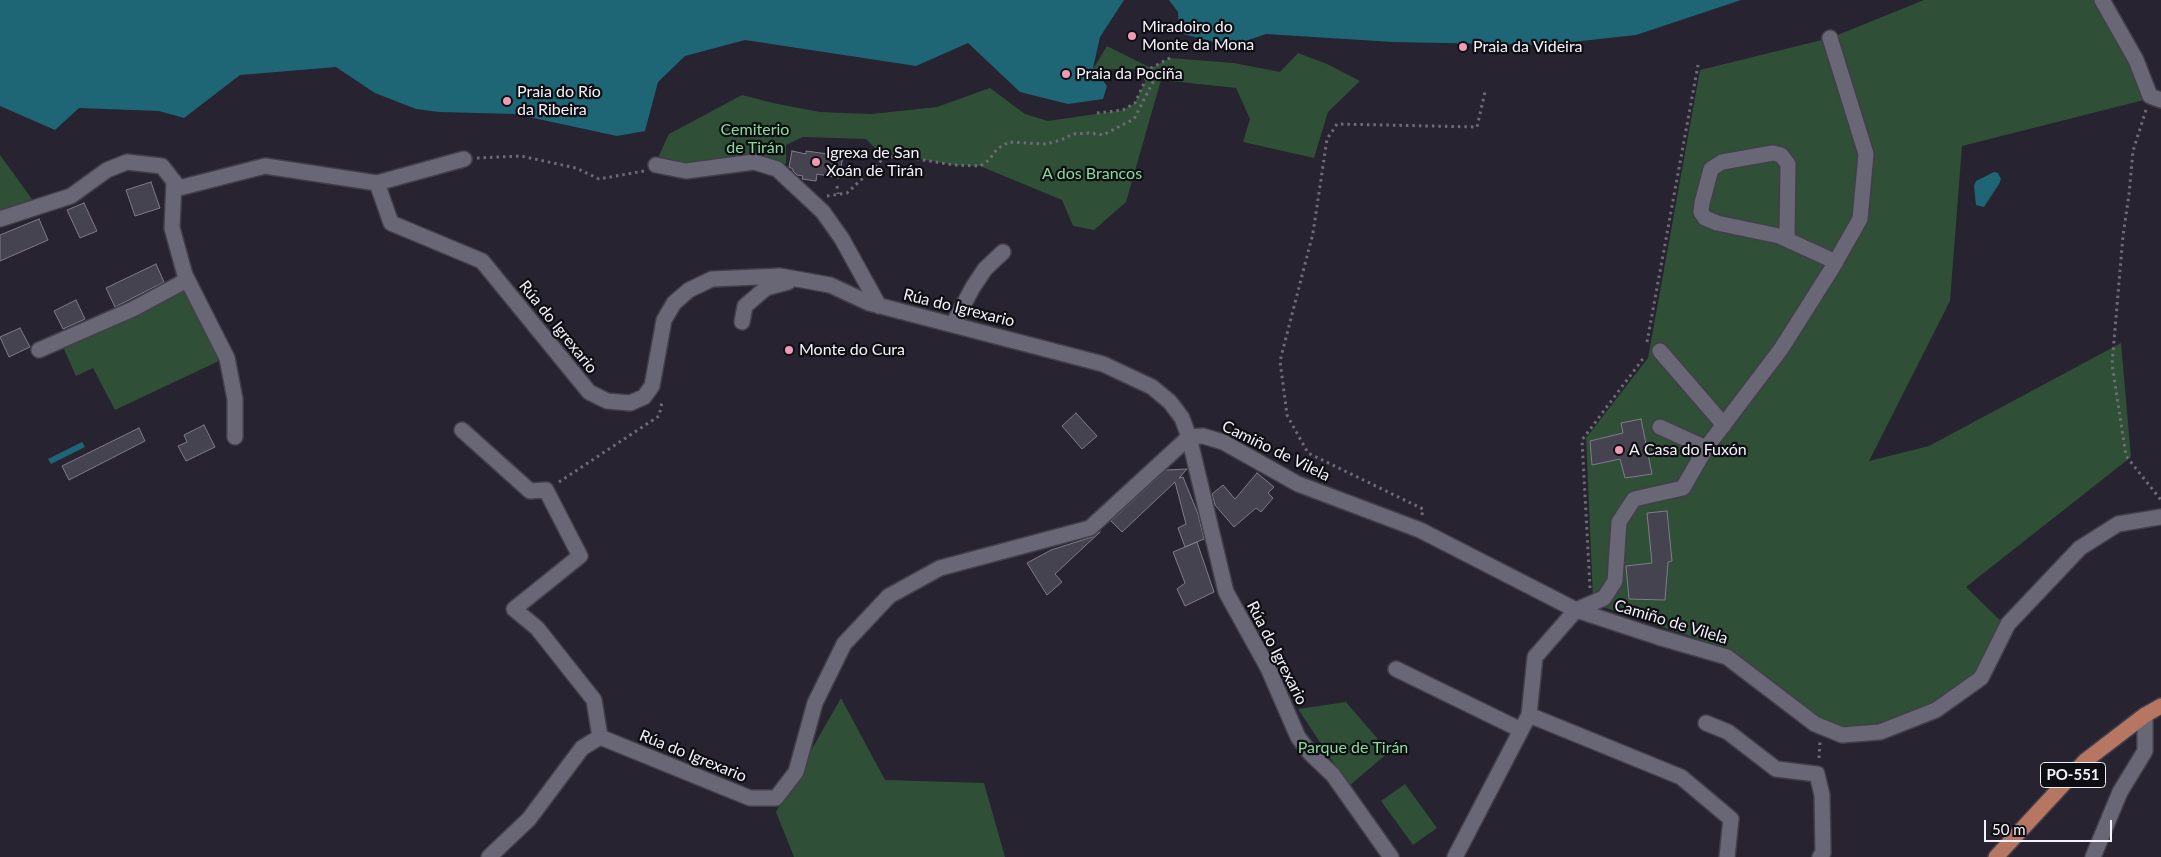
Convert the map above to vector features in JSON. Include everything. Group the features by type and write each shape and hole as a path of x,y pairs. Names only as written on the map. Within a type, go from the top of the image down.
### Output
{"main road":[{"name":"PO-551","path":"1996,857 2085,761 2145,714 2161,706"}],"street":[{"path":"2102,0 2156,98"},
{"path":"1455,857 1529,715 1535,658 1576,610 1604,598 1615,582 1619,522 1634,500 1683,488 1706,448 1781,349 1836,262 1860,219 1866,154 1830,38"},
{"path":"1787,239 1788,164 1781,155 1774,152 1722,162 1711,169 1702,203 1701,212 1705,218 1716,223 1787,239 1836,262"},
{"path":"0,219 71,196 106,170 128,162 162,166 179,188 265,166 377,183 464,159"},
{"path":"656,165 686,171 754,162 778,169 823,212 842,240 879,306"},
{"path":"174,181 172,228 187,280 227,358 235,399 235,437"},
{"name":"Rúa do Igrexario","path":"377,183 391,223 482,261 588,392 607,401 630,404 644,398 652,386 664,320 674,303 689,290 712,279 780,276 830,284 879,306 1103,364 1152,387 1170,402 1182,418 1189,437 1226,592 1268,668 1298,737 1310,753 1333,775 1391,857"},
{"path":"954,324 973,287 985,270 1003,252"},
{"path":"742,322 745,306 766,288 799,278"},
{"path":"39,350 133,309 187,280"},
{"path":"1660,351 1724,425"},
{"path":"1660,427 1706,448"},
{"path":"462,430 530,491 546,490 580,556 514,609 537,628 594,700 600,737 582,748 530,819 489,857"},
{"name":"Camiño de Vilela","path":"1189,437 1203,436 1223,442 1298,484 1420,530 1576,610 1727,657 1815,724 1842,735 1880,732 1936,710 1981,678 2008,624 2080,548 2118,524 2161,518"},
{"name":"Rúa do Igrexario","path":"600,737 750,798 776,798 796,772 815,703 844,644 889,596 940,568 1090,528 1189,437"},
{"path":"1396,669 1521,730"},
{"path":"2093,857 2120,792 2145,752 2145,714"},
{"path":"1529,715 1680,777 1731,819 1727,857"},
{"path":"1706,724 1728,732 1776,769 1817,774 1822,795 1823,853 1820,857"}],"path":[{"path":"1097,114 1123,110 1135,103 1151,68 1170,58"},
{"path":"1576,610 1590,596 1582,440 1645,356 1698,65"},
{"path":"808,198 847,193 884,158 899,156 954,165 980,166 989,160 997,149 1009,142 1046,144 1074,134 1089,133 1103,135 1134,119 1154,80 1151,68"},
{"path":"1420,530 1423,509 1308,453 1287,415 1280,362 1313,233 1327,139 1337,124 1477,127 1485,92"},
{"path":"2156,98 2133,151 2123,236 2112,364 2126,456 2161,500"},
{"path":"464,159 521,156 576,168 599,179 632,175 656,165"},
{"path":"837,186 838,194"},
{"path":"546,490 659,416 662,402 648,391"},
{"path":"1817,774 1822,727"}],"green space":[{"path":"1924,0 2112,0 2148,99 1962,146 1950,301 1869,461 1929,446 2121,343 2131,457 1966,587 2004,624 1976,677 1933,706 1888,725 1848,732 1820,721 1701,640 1597,605 1593,599 1586,438 1648,358 1700,70 1830,38"},
{"path":"1107,46 1151,68 1170,58 1234,63 1280,72 1298,53 1327,64 1360,81 1328,112 1314,158 1243,142 1250,119 1236,88 1161,80 1126,202 1094,230 1073,226 1062,200 980,166 954,165 879,152 866,139 803,137 786,145 786,163 780,167 708,167 656,162 669,134 742,95 820,112 871,114 937,107 990,88 1025,114 1048,121 1123,110 1135,103 1151,69 1093,69"},
{"path":"0,155 32,199 0,214"},
{"path":"183,290 188,293 221,360 115,410 93,368 76,376 62,345"},
{"path":"841,698 885,780 984,783 1005,857 794,857 776,812"},
{"name":"Parque de Tirán","path":"1346,702 1389,752 1349,786 1298,709"},
{"path":"1405,784 1437,828 1413,845 1381,801"}],"water":[{"path":"0,0 1124,0 1100,37 1093,68 1107,86 1103,99 1068,104 1020,92 968,43 916,66 745,40 685,56 658,82 645,131 617,136 515,114 439,112 416,109 375,93 336,67 240,75 184,118 159,111 79,108 55,130 0,106"},
{"path":"1169,0 1741,0 1636,35 1545,45 1393,42 1266,34 1231,46 1179,33 1178,12"},
{"path":"1994,172 1998,173 2001,179 1999,184 1984,207 1976,205 1974,186 1976,181"},
{"path":"82,442 85,447 51,464 48,459"}],"building":[{"name":"Igrexa de San Xoán de Tirán","path":"792,151 806,154 806,151 843,156 839,178 817,174 816,181 802,179 803,176 797,175 789,167"},
{"path":"151,182 160,208 135,216 126,190"},
{"path":"84,203 97,231 80,238 67,210"},
{"path":"39,219 48,240 0,261 0,235"},
{"path":"156,264 164,282 115,307 106,288"},
{"path":"76,300 85,319 63,329 54,311"},
{"path":"20,328 30,347 9,357 0,337"},
{"path":"1076,413 1097,436 1082,449 1062,426"},
{"name":"A Casa do Fuxón","path":"1641,419 1652,474 1625,478 1620,459 1592,465 1590,441 1623,433 1621,423"},
{"path":"204,425 215,447 186,461 178,446 187,442 184,435"},
{"path":"139,428 145,441 69,480 62,466"},
{"path":"1187,469 1179,478 1183,477 1198,514 1204,539 1185,547 1178,528 1186,524 1175,482 1122,532 1111,521 1166,470"},
{"path":"1257,473 1274,487 1268,493 1273,498 1261,512 1256,508 1234,527 1215,505 1212,494 1223,485 1235,499"},
{"path":"1667,511 1672,561 1668,562 1665,600 1629,599 1626,566 1652,563 1647,513"},
{"path":"1100,532 1055,574 1062,582 1047,595 1027,563 1051,550 1092,537"},
{"path":"1197,542 1214,592 1185,606 1177,589 1185,583 1173,552"}],"place":[{"name":"Miradoiro do Monte da Mona","path":"1132,36"},
{"name":"Praia da Videira","path":"1463,47"},
{"name":"Praia da Pociña","path":"1066,74"},
{"name":"Praia do Río da Ribeira","path":"507,101"},
{"name":"Igrexa de San Xoán de Tirán","path":"816,162"},
{"name":"Monte do Cura","path":"789,350"},
{"name":"A Casa do Fuxón","path":"1619,450"}],"park label":[{"name":"Cemiterio de Tirán","path":"755,139"},
{"name":"A dos Brancos","path":"1092,174"}]}
